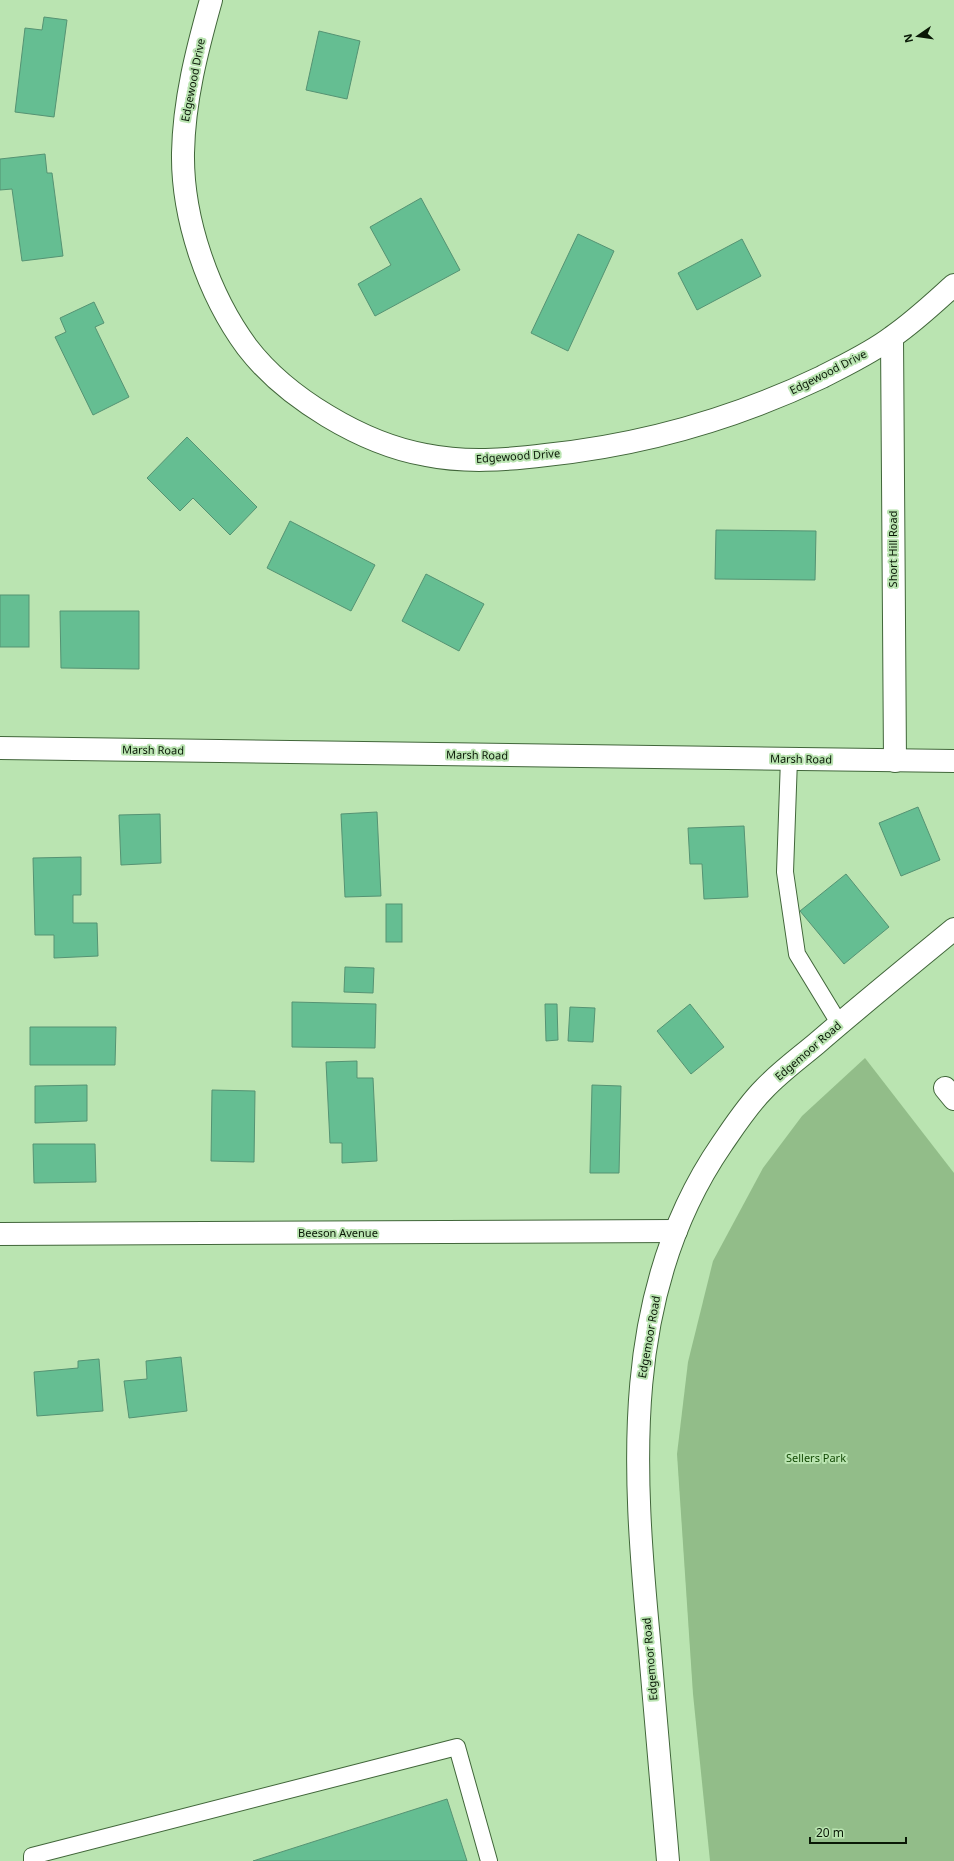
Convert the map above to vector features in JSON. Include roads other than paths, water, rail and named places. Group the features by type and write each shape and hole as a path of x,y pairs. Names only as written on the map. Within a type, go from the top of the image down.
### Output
{"street":[{"name":"Edgewood Drive","path":"211,0 194,63 185,112 183,156 187,207 200,258 222,306 247,347 274,376 304,402 349,428 390,447 426,456 469,460 515,459 608,448 660,436 710,422 754,406 844,366 892,338 954,286"},
{"name":"Short Hill Road","path":"892,338 895,761"},
{"name":"Marsh Road","path":"0,748 954,761"},
{"name":"Edgemoor Road","path":"668,1861 639,1533 637,1464 638,1414 643,1356 661,1271 686,1205 708,1163 759,1095 839,1023 954,929"},
{"name":"Beeson Avenue","path":"0,1234 676,1231"}],"lane":[{"path":"789,759 785,872 797,954 839,1023"},
{"path":"32,1861 32,1856 457,1747 489,1861"}],"park label":[{"name":"Sellers Park","path":"816,1458"}]}
